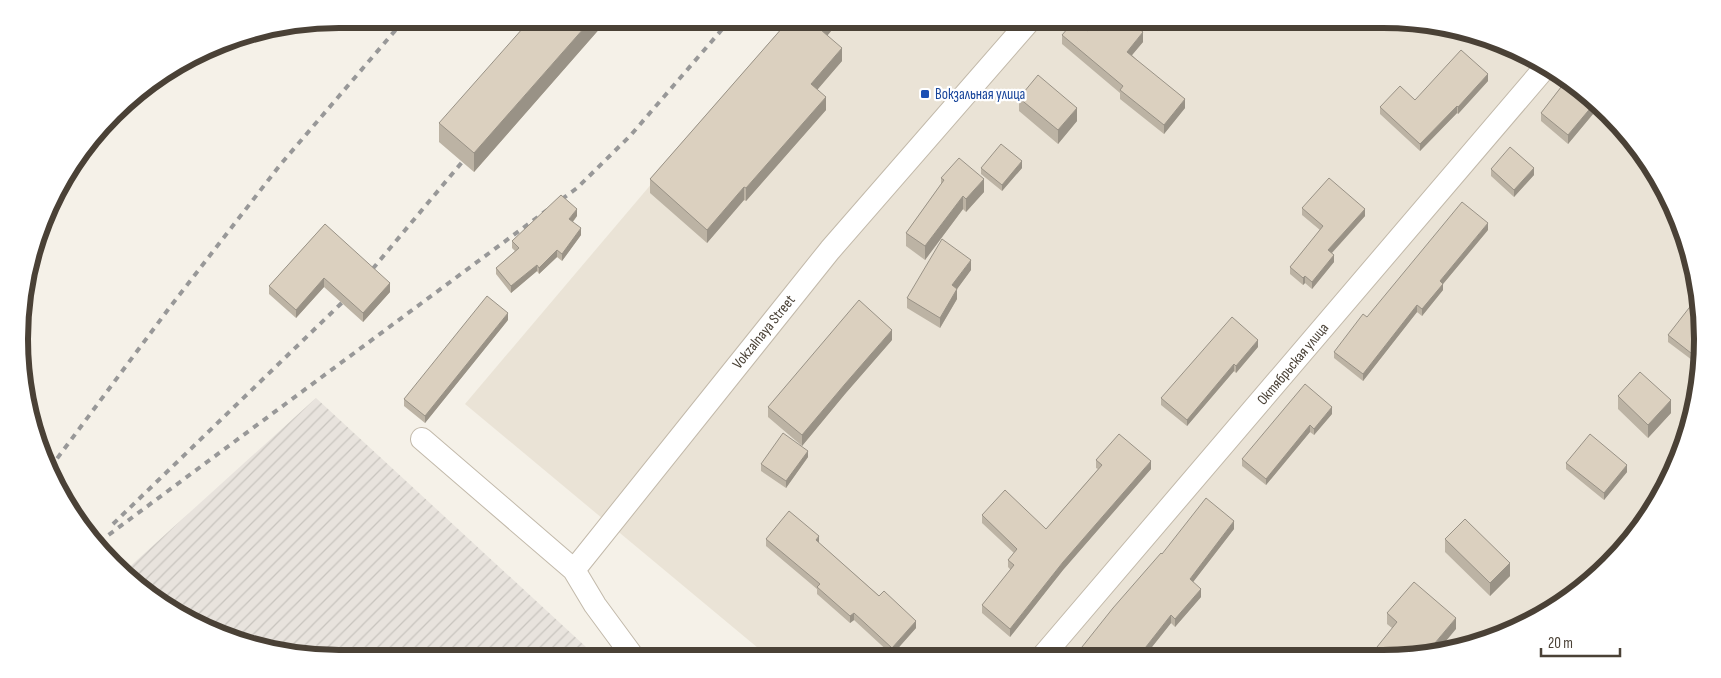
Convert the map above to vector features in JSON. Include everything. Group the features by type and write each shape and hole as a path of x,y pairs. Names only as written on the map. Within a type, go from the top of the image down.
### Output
{"street":[{"name":"Vokzalnaya Street","path":"574,570 830,250 1023,28"},
{"name":"Октябрьская улица","path":"1049,650 1542,72"},
{"path":"422,439 574,570 595,605 628,650"}],"shaded area":[{"path":"783,28 1402,28 1443,33 1482,44 1538,69 1572,92 1602,119 1629,149 1652,183 1670,220 1688,278 1693,319 1694,339 1691,380 1688,400 1677,439 1652,495 1629,529 1616,544 1572,586 1538,609 1520,618 1501,627 1463,640 1443,645 1402,650 760,650 465,404"},
{"path":"316,398 589,650 319,650 278,645 220,627 183,609 149,586 128,568"}],"building":[{"path":"523,28 584,28 474,153 439,123"},
{"path":"782,28 823,28 821,30 842,48 811,84 826,97 707,230 650,179"},
{"path":"1068,28 1084,28 1088,31 1090,28 1138,28 1143,32 1127,52 1185,99 1164,125 1120,90 1123,86 1062,35"},
{"path":"1461,50 1488,74 1420,144 1380,107 1400,86 1415,100"},
{"path":"1038,75 1077,108 1058,130 1019,98"},
{"path":"1562,85 1590,108 1568,135 1541,113"},
{"path":"1001,144 1022,161 1002,185 981,168"},
{"path":"1510,147 1534,168 1514,190 1491,169"},
{"path":"959,158 984,179 966,199 963,196 925,246 906,233 944,180 941,178"},
{"path":"1329,178 1365,209 1328,250 1334,255 1312,282 1305,276 1303,278 1290,267 1323,226 1302,208"},
{"path":"561,195 577,209 569,219 581,228 562,254 557,250 539,268 537,265 511,286 496,268 519,248 512,241"},
{"path":"1462,202 1488,223 1440,281 1443,284 1422,309 1417,305 1363,374 1334,352 1363,314 1367,317"},
{"path":"325,224 390,283 363,313 324,278 296,310 269,286"},
{"path":"942,239 971,260 952,285 957,289 940,318 907,298"},
{"path":"487,296 508,313 425,416 404,399"},
{"path":"859,300 892,330 802,435 768,407"},
{"path":"1692,305 1693,355 1668,335"},
{"path":"1232,317 1258,340 1236,366 1234,364 1187,420 1161,398"},
{"path":"1640,372 1671,400 1648,425 1618,396"},
{"path":"1305,384 1332,407 1314,429 1310,425 1266,479 1242,459"},
{"path":"783,433 808,451 786,481 761,464"},
{"path":"1119,434 1151,461 1063,562 1010,629 982,605 1014,565 1008,560 1017,549 982,515 1005,490 1046,529 1102,465 1096,460"},
{"path":"1590,434 1627,465 1604,493 1566,463"},
{"path":"1206,498 1234,521 1190,579 1201,589 1175,619 1171,615 1144,650 1080,650 1113,608 1162,554"},
{"path":"789,511 819,536 816,540 879,596 884,591 916,621 892,648 854,613 850,616 817,587 820,584 766,539"},
{"path":"1465,519 1510,563 1490,583 1445,539"},
{"path":"1414,582 1456,618 1432,647 1402,650 1375,650 1397,622 1387,613"}],"railway":[{"path":"54,463 170,307 280,165 397,28"},
{"path":"102,540 577,188 630,136 723,28"},
{"path":"365,278 463,161"},
{"path":"113,524 352,293"}],"place":[{"name":"Вокзальная улица","path":"925,94"}]}
